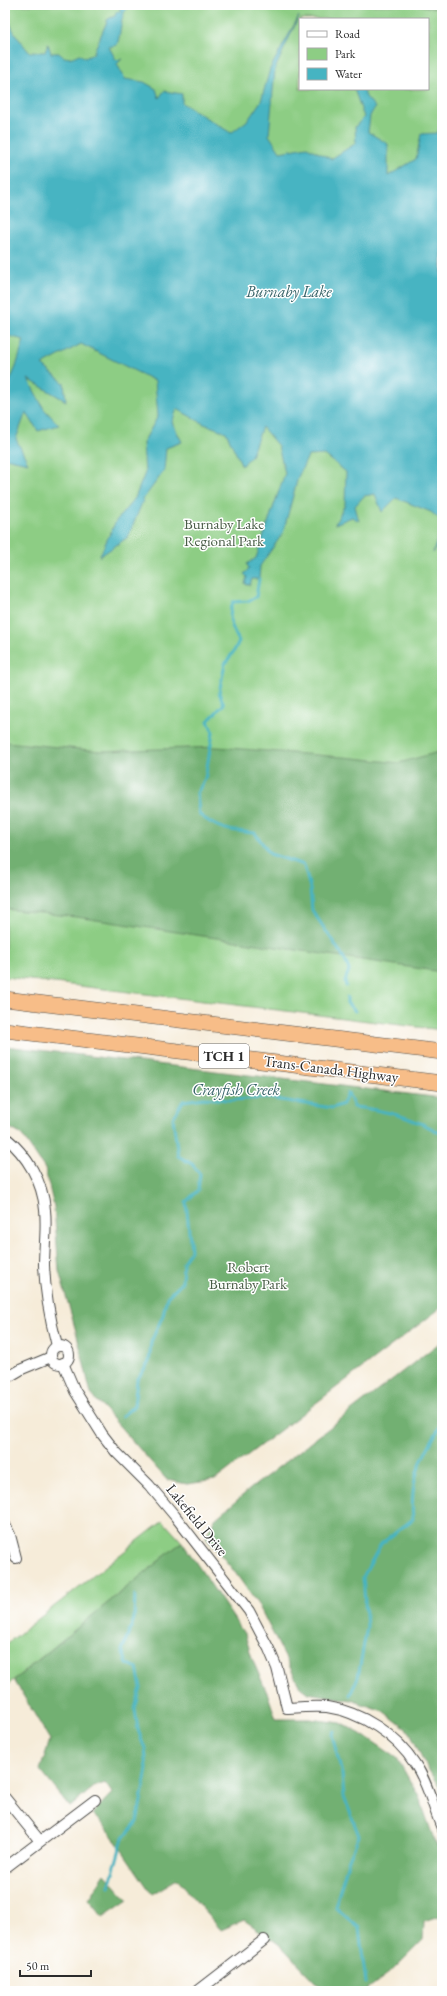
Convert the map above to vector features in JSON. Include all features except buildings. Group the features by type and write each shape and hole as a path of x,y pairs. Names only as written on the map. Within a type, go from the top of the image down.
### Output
{"highway":[{"name":"Trans-Canada Highway","path":"5,999 442,1052"},
{"name":"Trans-Canada Highway","path":"5,1030 442,1083"}],"street":[{"path":"5,1137 28,1161 44,1200 46,1284 50,1318 57,1346"},
{"path":"57,1346 64,1347 68,1351 67,1359 63,1363 56,1363 51,1357 52,1349 57,1346"},
{"path":"5,1379 22,1369 51,1357"},
{"name":"Lakefield Drive","path":"63,1363 75,1391 102,1434 116,1452 149,1485 175,1516 249,1611 277,1668 287,1708 328,1708 356,1716 384,1732 397,1742 415,1763 430,1794 442,1828"},
{"path":"5,1525 10,1535 16,1558"},
{"path":"5,1798 40,1841"},
{"path":"5,1868 94,1800"},
{"path":"198,1991 264,1940"}],"green space":[{"name":"Burnaby Lake Regional Park","path":"5,5 442,5 442,1030 5,977"},
{"path":"419,5 442,5 442,10"},
{"path":"5,742 101,751 217,747 399,763 442,751 442,972 77,917 5,909"},
{"name":"Robert Burnaby Park","path":"5,1046 442,1098 442,1307 215,1480 187,1484 167,1480 91,1394 77,1335 59,1271 54,1207 45,1169 22,1135 5,1125"},
{"path":"442,1341 442,1792 424,1762 410,1732 383,1711 351,1700 308,1693 300,1687 259,1606 234,1571 206,1537 214,1520 250,1489"},
{"path":"163,1521 182,1542 5,1687 5,1645"},
{"path":"182,1542 245,1635 253,1661 268,1695 276,1719 310,1719 341,1723 368,1738 397,1758 419,1797 435,1842 442,1854 442,1916 424,1922 423,1940 393,1970 365,1991 325,1991 280,1945 244,1920 221,1930 177,1879 152,1894 106,1827 92,1814 112,1793 105,1783 94,1787 70,1807 40,1770 50,1740 14,1680"},
{"path":"105,1874 128,1900 103,1917 88,1899"}],"water":[{"name":"Burnaby Lake","path":"118,5 129,5 122,19 117,45 109,47 116,60 122,59 117,64 125,79 144,82 156,89 159,98 164,91 182,94 182,103 231,133 248,120 261,101 270,69 299,16 275,69 269,135 280,152 307,147 331,159 356,143 355,127 364,117 354,90 363,90 366,97 375,107 370,116 368,132 388,144 388,176 416,159 421,134 437,133 442,124 442,521 431,512 396,498 382,512 375,494 364,496 355,506 359,521 352,517 335,524 345,504 346,472 325,455 308,456 298,477 283,533 260,566 259,579 252,579 250,585 245,584 247,577 244,574 249,569 247,564 256,558 285,473 278,446 262,427 251,456 242,466 226,432 204,424 177,409 172,422 182,442 166,448 164,471 144,498 128,537 99,557 116,521 135,498 145,473 143,443 158,416 155,381 81,344 42,365 64,383 66,401 28,379 44,409 59,425 38,431 26,412 16,439 28,463 5,458 5,392 16,367 24,340 5,335 5,7 8,11 8,17 12,28 29,52 45,52 48,44 51,53 59,53 64,57 69,58 79,54 85,58 93,54 108,19 115,16 116,12 121,12"},
{"path":"442,522 442,539 433,553"}],"waterway":[{"name":"Crayfish Creek","path":"259,579 256,597 248,601 233,602 231,608 231,622 239,641 225,664 219,693 224,704 208,721 213,732 205,779 197,793 199,814 218,827 255,833 270,854 304,865 310,889 312,910 344,958 349,970 345,981 346,986"},
{"name":"Crayfish Creek","path":"347,997 347,1003 355,1011"},
{"path":"348,1093 354,1107 377,1110 410,1119 442,1134"},
{"name":"Crayfish Creek","path":"122,1416 134,1406 137,1380 149,1362 151,1342 163,1315 167,1297 182,1282 183,1262 191,1250 186,1202 198,1190 200,1174 192,1164 178,1156 173,1118 183,1101 204,1098 230,1100 268,1098 332,1108 343,1104 348,1093"},
{"path":"350,1695 358,1677 367,1627 363,1577 381,1544 413,1519 413,1491 418,1468 442,1423"},
{"name":"Crayfish Creek","path":"109,1887 123,1838 137,1822 147,1769 145,1748 138,1730 135,1709 141,1688 137,1668 127,1663 122,1651 134,1619 135,1595"},
{"path":"334,1731 332,1735 342,1774 344,1796 359,1836 349,1859 335,1907 359,1928 366,1983"}]}
